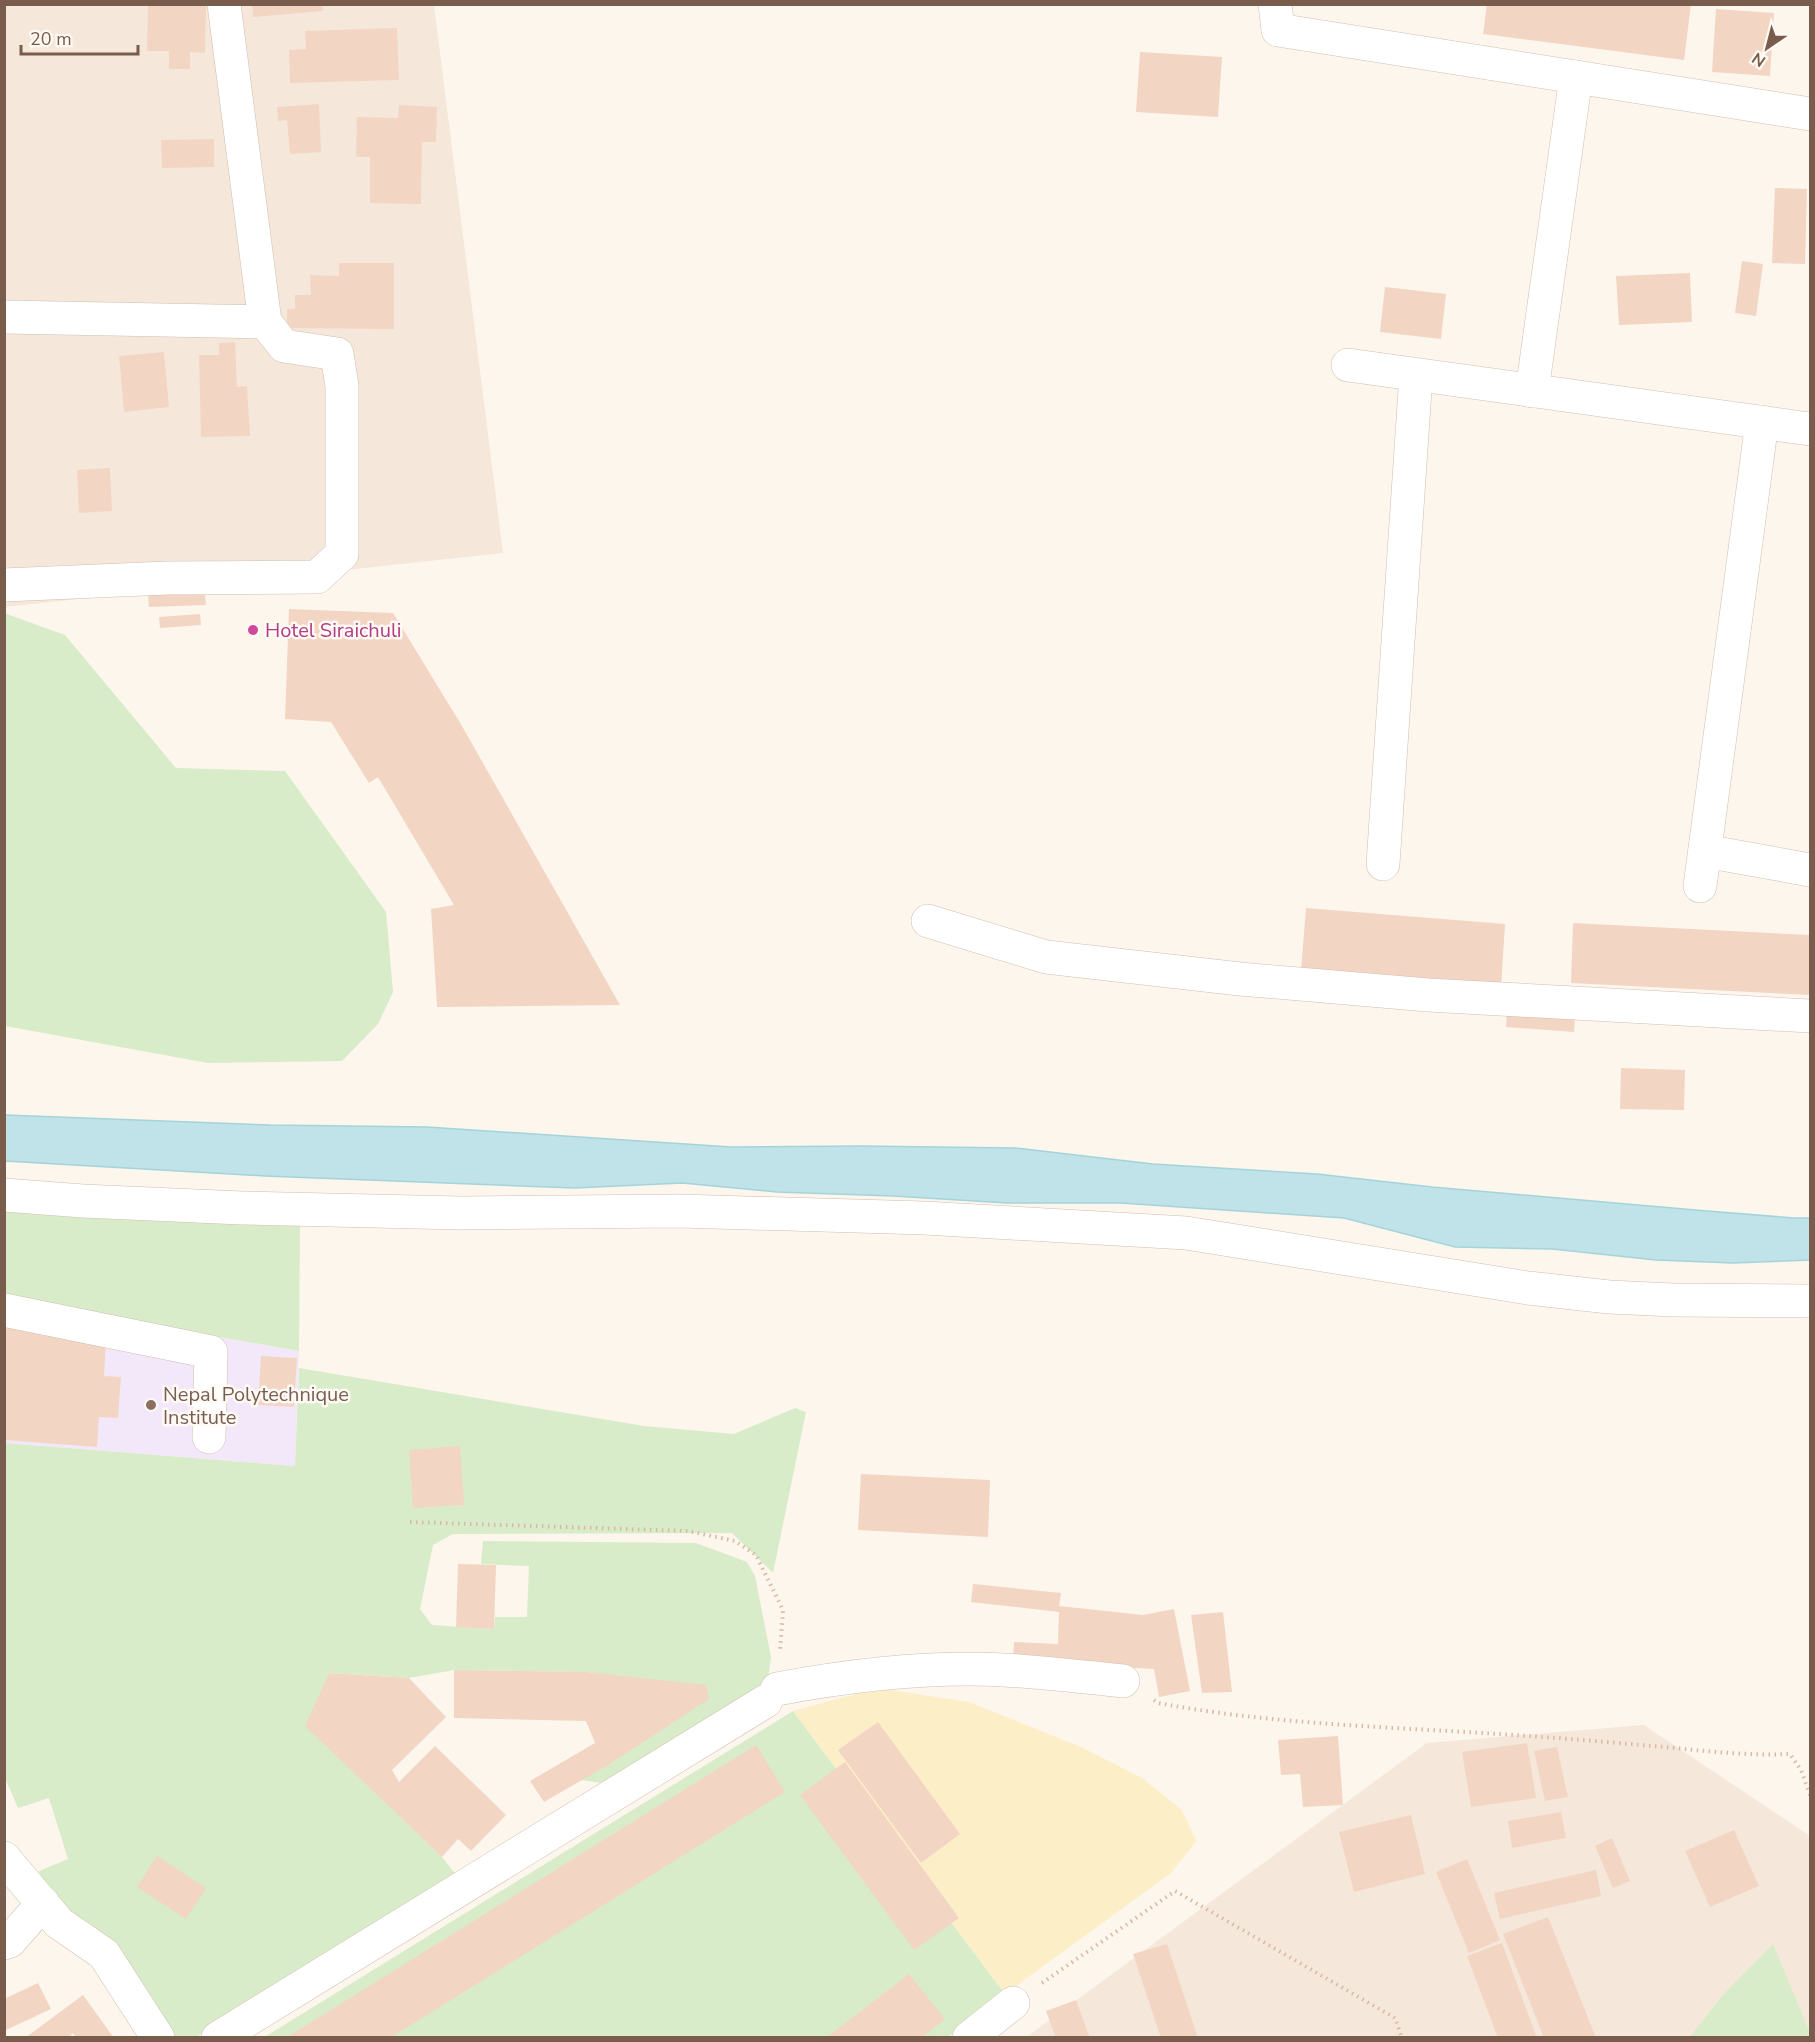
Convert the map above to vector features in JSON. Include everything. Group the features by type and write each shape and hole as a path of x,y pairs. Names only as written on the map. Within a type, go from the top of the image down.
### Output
{"street":[{"path":"4,585 167,578 317,576 342,554 342,386 336,354 284,346 266,322 224,4"},
{"path":"1275,4 1278,30 1810,114"},
{"path":"1532,391 1576,77"},
{"path":"4,317 266,322"},
{"path":"1348,365 1810,429"},
{"path":"1383,864 1416,375"},
{"path":"1700,886 1762,422"},
{"path":"1705,851 1810,870"},
{"path":"928,921 1046,957 1229,978 1428,995 1810,1016"},
{"path":"4,1195 95,1202 288,1209 460,1213 680,1211 924,1218 1186,1233 1528,1288 1597,1296 1673,1300 1810,1301"},
{"path":"4,1310 211,1352 209,1437"},
{"path":"218,2037 772,1695 826,1680 917,1670 1003,1670 1123,1681"},
{"path":"4,1858 59,1923 104,1953 158,2037"},
{"path":"4,1943 10,1941 44,1904"},
{"path":"969,2037 1013,2003"}],"path":[{"path":"410,1522 688,1531 735,1541 756,1555 783,1610 772,1695"},
{"path":"1123,1681 1158,1703 1204,1712 1293,1722 1508,1734 1753,1755 1790,1754 1801,1770 1810,1795"},
{"path":"1013,2003 1174,1891 1395,2018 1402,2037"}],"shaded area":[{"path":"4,5 434,5 503,553 5,607"},
{"name":"Nepal Polytechnique Institute","path":"4,1300 299,1351 295,1466 5,1443"},
{"path":"1644,1725 1810,1836 1810,2037 1025,2038 1427,1743"}],"green space":[{"path":"4,613 65,635 176,768 285,771 386,912 393,992 378,1024 342,1061 208,1063 5,1026"},
{"path":"4,1208 300,1218 299,1351 5,1299"},
{"path":"299,1368 644,1426 734,1434 795,1408 806,1412 773,1573 732,1533 453,1534 433,1545 420,1609 432,1625 494,1629 495,1617 527,1617 529,1566 481,1564 483,1541 696,1543 747,1562 755,1576 771,1657 768,1679 753,1695 608,1784 581,1780 628,1678 586,1672 454,1670 409,1678 329,1673 306,1726 442,1857 458,1877 196,2037 173,2037 107,1937 91,1924 59,1910 47,1893 39,1871 68,1859 49,1798 18,1808 5,1778 5,1443 295,1466"},
{"path":"793,1711 1005,1994 948,2037 263,2038"},
{"path":"1773,1944 1810,2037 1690,2037 1722,1996"}],"sand":[{"path":"878,1688 969,1702 1083,1748 1142,1778 1182,1810 1196,1841 1171,1873 1005,1994 793,1711"}],"water":[{"path":"5,1115 270,1125 427,1127 731,1147 1015,1148 1153,1164 1317,1174 1432,1187 1810,1218 1810,1260 1733,1263 1656,1260 1552,1249 1455,1247 1344,1218 1121,1203 1007,1203 777,1192 682,1183 575,1188 265,1176 5,1161"}],"building":[{"path":"148,4 206,4 205,53 190,52 190,69 169,69 169,51 147,51"},
{"path":"252,4 322,4 323,11 253,17"},
{"path":"1487,4 1691,4 1684,60 1483,34"},
{"path":"1716,9 1774,13 1770,76 1712,72"},
{"path":"397,28 399,80 290,83 289,50 306,49 305,31"},
{"path":"1140,52 1222,57 1218,117 1136,112"},
{"path":"319,104 321,152 290,154 287,120 278,121 277,107"},
{"path":"399,105 437,107 436,142 422,142 421,204 370,203 370,157 356,157 357,117 398,118"},
{"path":"214,139 214,167 162,168 161,140"},
{"path":"1775,188 1807,189 1805,264 1772,263"},
{"path":"1742,261 1763,264 1756,316 1735,313"},
{"path":"339,263 394,263 394,329 287,328 287,309 295,309 295,295 311,295 310,275 339,276"},
{"path":"1690,273 1692,322 1619,325 1616,276"},
{"path":"1385,287 1446,294 1441,339 1380,332"},
{"path":"235,342 237,387 247,386 250,436 201,437 199,355 219,355 219,343"},
{"path":"164,352 169,407 124,412 119,356"},
{"path":"110,468 112,511 79,513 77,470"},
{"path":"148,595 205,595 206,605 149,607"},
{"path":"289,609 393,613 462,726 620,1005 437,1007 431,909 454,905 378,777 369,783 331,722 285,719"},
{"path":"200,614 201,625 160,628 159,617"},
{"path":"1306,908 1505,924 1501,988 1301,971"},
{"path":"1573,923 1810,935 1810,995 1571,983"},
{"path":"1507,1010 1575,1017 1574,1032 1506,1027"},
{"path":"1621,1068 1685,1070 1684,1110 1620,1109"},
{"path":"4,1326 40,1329 39,1335 106,1341 104,1376 121,1377 118,1418 99,1417 97,1447 4,1440"},
{"path":"261,1356 297,1358 294,1407 258,1405"},
{"path":"460,1446 464,1505 413,1508 409,1450"},
{"path":"861,1474 990,1480 988,1537 858,1530"},
{"path":"458,1564 496,1565 494,1629 456,1627"},
{"path":"973,1584 1061,1593 1059,1606 1143,1615 1174,1609 1190,1691 1159,1697 1154,1669 1013,1661 1014,1642 1058,1644 1059,1612 971,1602"},
{"path":"1223,1612 1232,1692 1202,1693 1191,1615"},
{"path":"454,1670 586,1672 706,1685 709,1699 608,1765 544,1802 530,1781 595,1743 586,1721 454,1718"},
{"path":"329,1673 409,1678 446,1717 392,1770 399,1782 435,1746 506,1815 471,1851 458,1839 442,1857 305,1726"},
{"path":"878,1722 960,1834 921,1863 838,1750"},
{"path":"1338,1736 1343,1805 1303,1807 1300,1774 1281,1775 1278,1740"},
{"path":"1527,1743 1536,1798 1471,1807 1462,1752"},
{"path":"756,1745 785,1792 390,2038 286,2038"},
{"path":"1557,1747 1568,1797 1545,1801 1534,1751"},
{"path":"845,1762 959,1918 914,1950 800,1795"},
{"path":"1561,1812 1566,1838 1512,1848 1508,1821"},
{"path":"1411,1815 1425,1874 1354,1892 1339,1832"},
{"path":"1734,1830 1759,1886 1710,1907 1685,1851"},
{"path":"1612,1838 1630,1881 1613,1888 1595,1846"},
{"path":"157,1856 206,1888 186,1919 137,1887"},
{"path":"1467,1859 1500,1940 1469,1953 1436,1872"},
{"path":"1596,1870 1601,1896 1500,1919 1494,1893"},
{"path":"1548,1917 1596,2038 1544,2038 1503,1934"},
{"path":"1502,1943 1537,2038 1498,2038 1467,1956"},
{"path":"1167,1944 1198,2038 1161,2038 1133,1954"},
{"path":"909,1974 945,2019 921,2038 826,2038"},
{"path":"38,1983 51,2009 4,2031 4,1999"},
{"path":"83,1995 114,2038 76,2038 73,2033 68,2038 25,2038"},
{"path":"1076,2000 1090,2038 1056,2038 1046,2011"}],"place":[{"name":"Hotel Siraichuli","path":"253,630"},
{"name":"Nepal Polytechnique Institute","path":"151,1405"}]}
